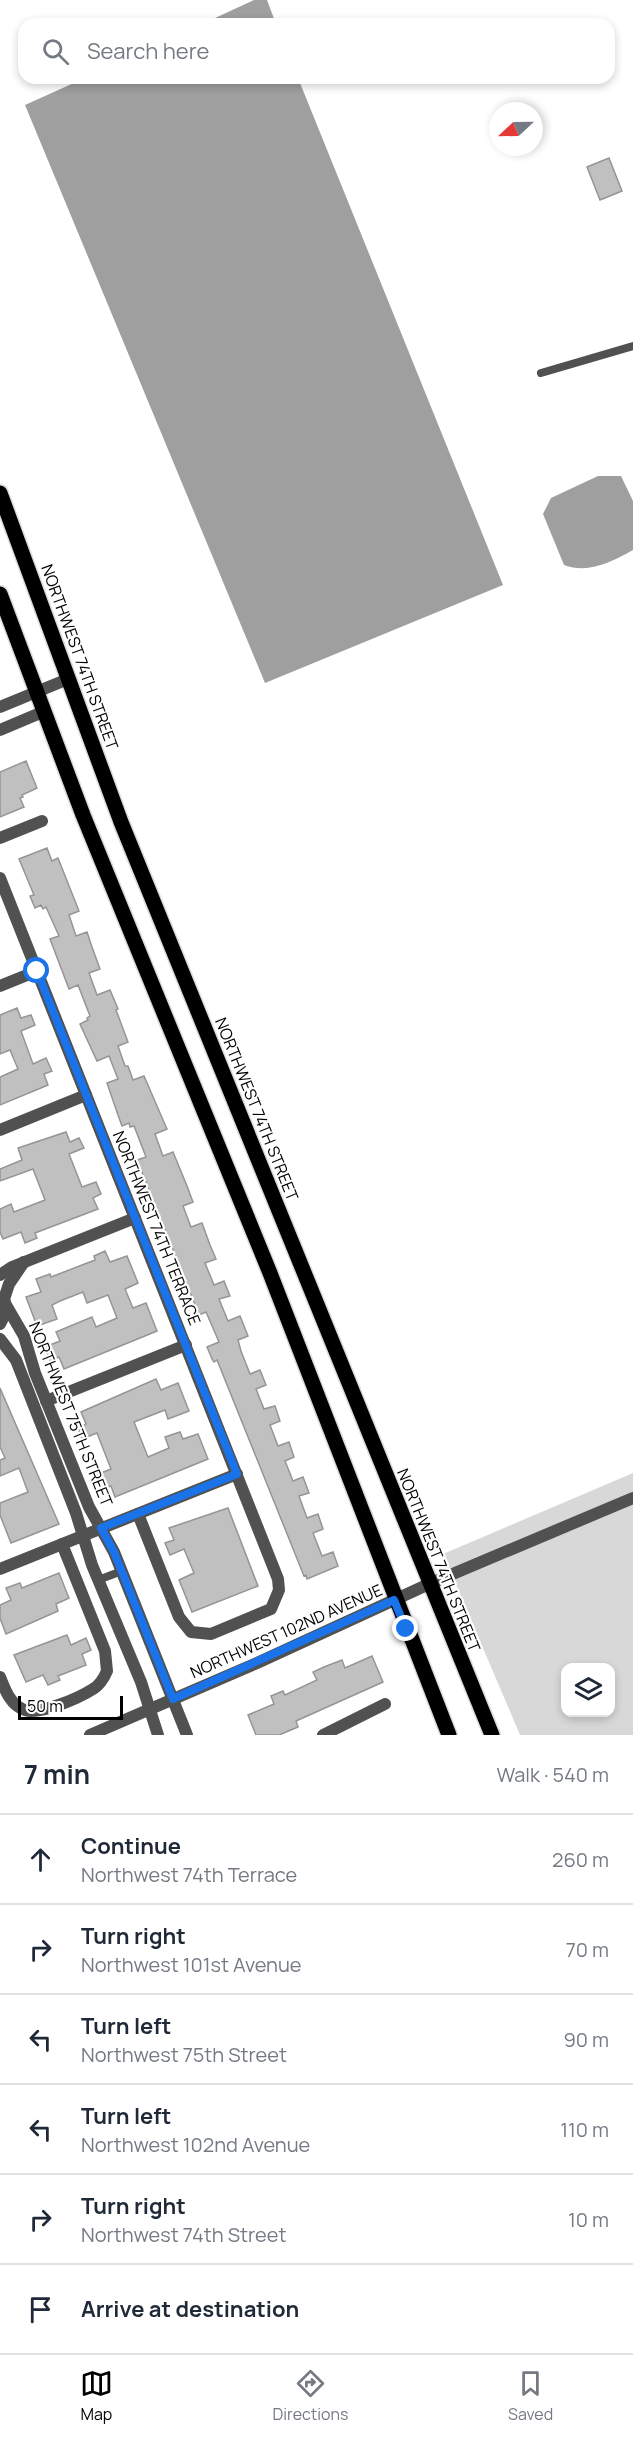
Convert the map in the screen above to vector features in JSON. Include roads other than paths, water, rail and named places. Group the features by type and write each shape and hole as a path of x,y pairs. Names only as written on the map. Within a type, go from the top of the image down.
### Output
{"main road":[{"name":"NORTHWEST 74TH STREET","path":"0,493 121,822 492,1735"},
{"path":"0,594 83,815 270,1273 394,1600 449,1735"}],"street":[{"path":"0,707 68,679"},
{"path":"0,730 45,711"},
{"path":"0,838 42,820"},
{"name":"NORTHWEST 74TH TERRACE","path":"0,878 278,1579 279,1590 271,1609 221,1631 201,1635 191,1632 184,1626 138,1514"},
{"path":"0,986 37,971"},
{"path":"0,1130 86,1095"},
{"path":"0,1275 24,1262 135,1218"},
{"path":"0,1324 5,1318 3,1299 9,1284 24,1262"},
{"name":"NORTHWEST 75TH STREET","path":"3,1299 24,1336 46,1401 89,1507 122,1571 187,1735"},
{"name":"NORTHWEST 75TH STREET","path":"0,1339 15,1360 84,1535 98,1580 150,1709 158,1735"},
{"path":"46,1401 186,1345"},
{"path":"0,1569 237,1474"},
{"name":"NORTHWEST 102ND AVENUE","path":"90,1735 429,1584 633,1498"},
{"path":"0,1677 7,1695 16,1705 25,1710 47,1709 94,1689 107,1671 105,1651 62,1544"},
{"path":"323,1735 343,1731 385,1704"}],"lane":[{"path":"541,373 633,346"},
{"path":"98,1580 122,1571"}]}
